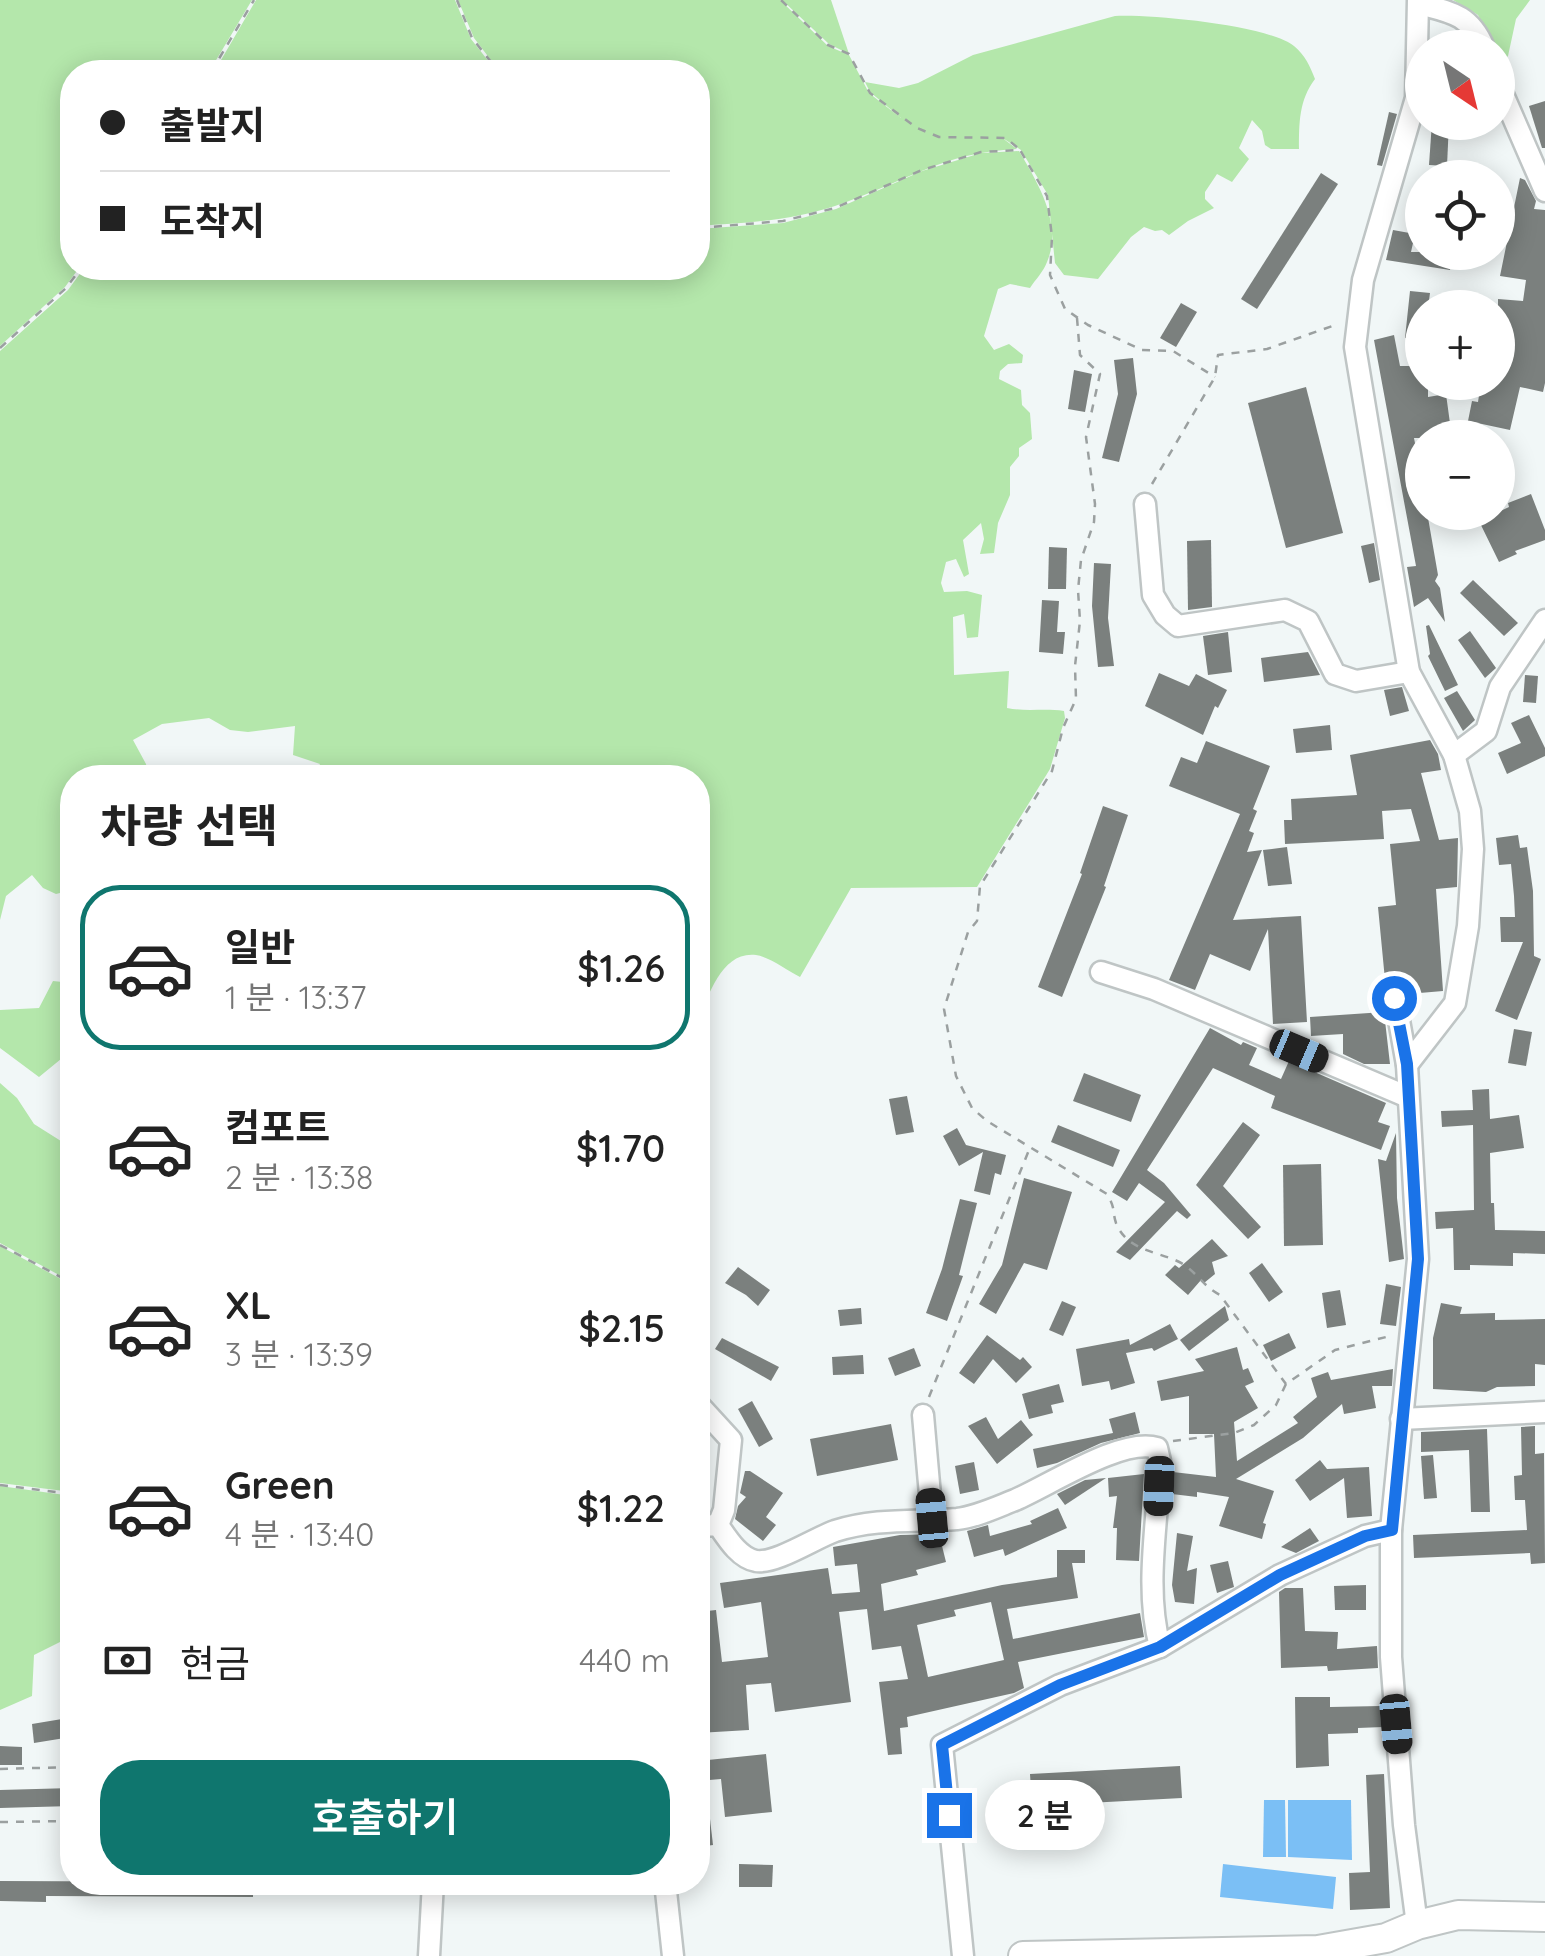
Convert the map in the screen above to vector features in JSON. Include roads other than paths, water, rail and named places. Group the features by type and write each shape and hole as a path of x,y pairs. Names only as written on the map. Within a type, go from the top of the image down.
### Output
{"main road":[{"path":"1024,1956 1318,1950 1386,1938 1458,1915 1545,1917"}],"street":[{"path":"1407,1064 1456,1002 1468,926 1473,849 1470,811 1454,755 1409,672 1354,347 1364,280 1416,98 1418,2 1460,14 1474,30"},
{"path":"1515,122 1545,191"},
{"path":"1144,504 1153,595 1178,626 1285,610 1308,622 1335,674 1356,680 1409,672"},
{"path":"1454,755 1486,731 1500,688 1545,620"},
{"path":"1102,972 1154,989 1408,1098"},
{"path":"1394,998 1407,1064 1418,1259 1392,1530 1391,1657 1404,1825 1417,1925"},
{"path":"1401,1419 1545,1412"},
{"path":"923,1414 932,1518"},
{"path":"710,1417 732,1440 724,1510 710,1524"},
{"path":"710,1528 740,1554 757,1561 775,1558 834,1532 867,1523 959,1518 985,1511 1102,1458 1146,1445 1157,1448 1160,1461 1151,1586 1152,1616 1160,1647"},
{"path":"964,1956 942,1745 1060,1685 1160,1647 1280,1575 1365,1536 1392,1530"},
{"path":"429,1956 432,1895"},
{"path":"666,1895 673,1956"}],"water":[{"path":"1264,1800 1285,1800 1286,1857 1263,1857"},
{"path":"1288,1800 1351,1800 1352,1860 1288,1857"},
{"path":"1223,1864 1336,1877 1333,1909 1220,1897"}]}
